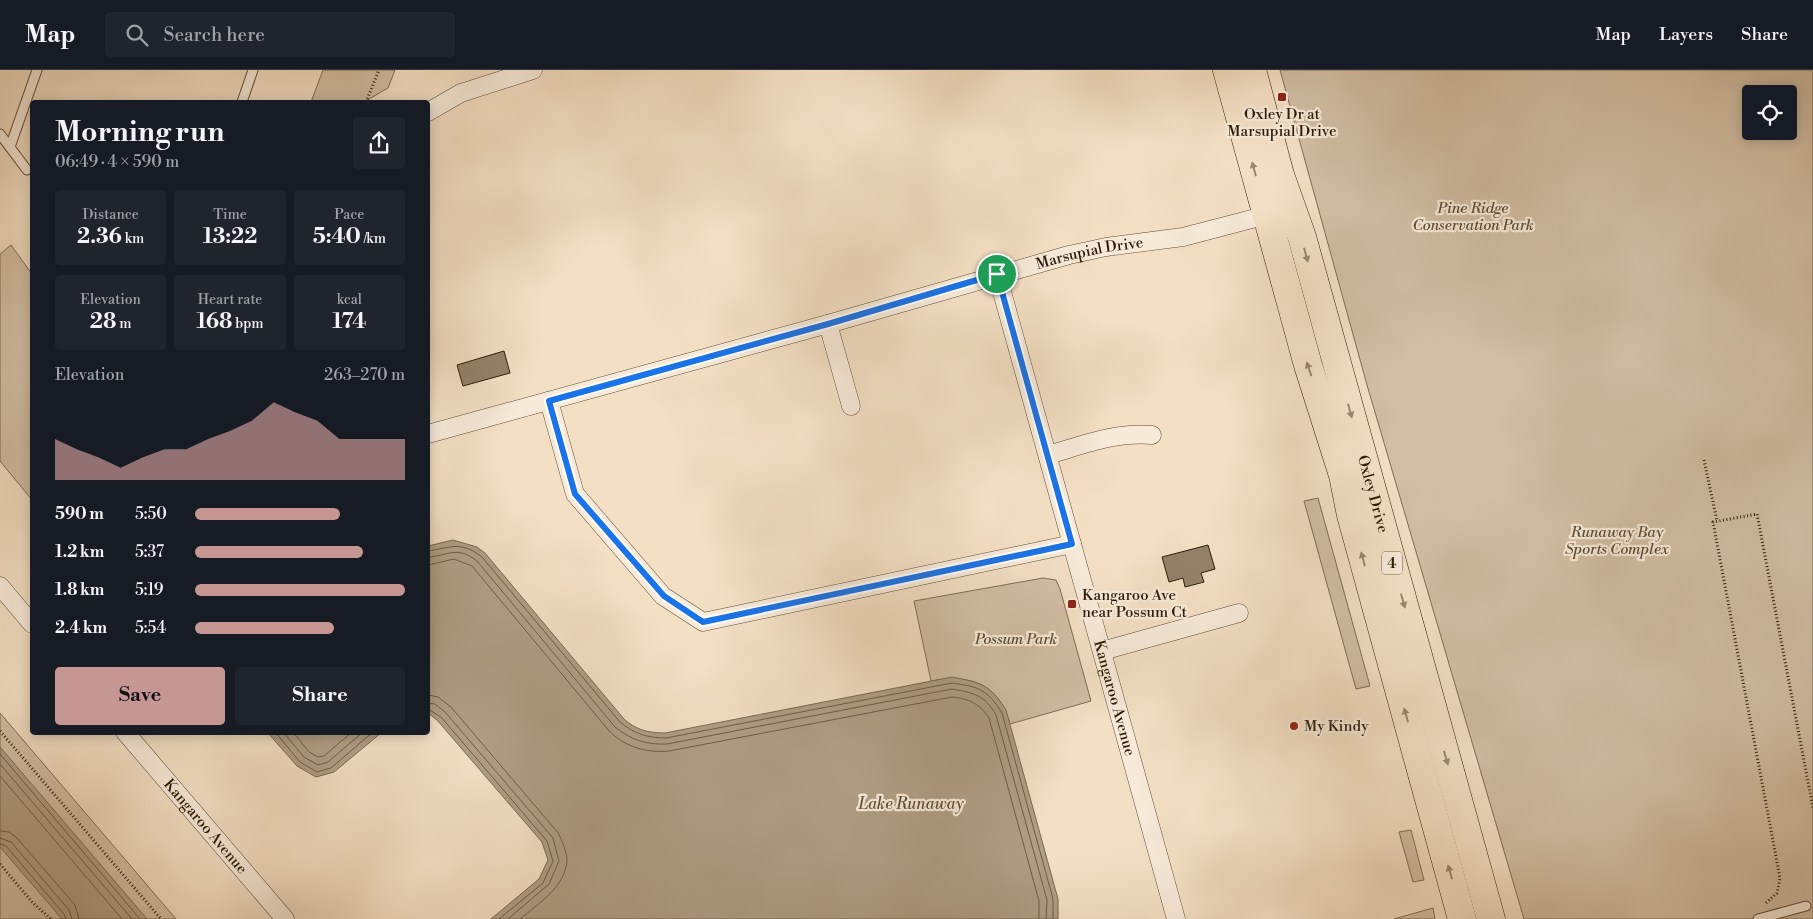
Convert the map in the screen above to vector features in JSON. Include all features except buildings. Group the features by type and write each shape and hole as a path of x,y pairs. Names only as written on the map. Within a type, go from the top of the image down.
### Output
{"main road":[{"name":"Oxley Drive","path":"1227,70 1279,212 1483,890 1496,916"},
{"name":"Oxley Drive","path":"1252,70 1280,175 1279,212 1308,365 1343,475 1355,532 1462,919"}],"street":[{"path":"430,111 462,93 533,70"},
{"name":"Marsupial Drive","path":"430,433 828,324 997,274 1090,250 1183,237 1279,212"},
{"name":"Kangaroo Avenue","path":"997,274 1176,919"},
{"path":"828,324 851,406"},
{"path":"549,401 575,494 664,596 703,622 1072,544"},
{"path":"1048,455 1111,436 1152,435"},
{"path":"0,586 30,622"},
{"path":"1102,651 1239,613"},
{"name":"Kangaroo Avenue","path":"128,735 285,919"}],"lane":[{"path":"10,147 37,70"},
{"path":"243,100 253,70"},
{"path":"0,134 27,170"},
{"path":"1759,919 1806,906"}],"path":[{"path":"367,100 379,70"},
{"path":"1704,460 1717,521 1714,522 1780,878 1777,893 1757,910 1759,919"},
{"path":"1717,521 1757,514 1813,808"},
{"path":"0,731 161,919"},
{"path":"0,864 33,903 51,919"}],"green space":[{"path":"323,70 395,70 388,88 367,100 312,100"},
{"name":"Runaway Bay Sports Complex","path":"1280,70 1813,70 1813,919 1524,919 1367,385"},
{"path":"11,245 30,271 30,498 0,461 0,254"},
{"path":"1318,498 1370,686 1356,689 1304,501"},
{"name":"Possum Park","path":"1043,578 1056,580 1060,589 1091,701 1010,724 999,699 981,684 958,679 931,681 914,601"},
{"path":"0,713 176,919 0,919"},
{"path":"1411,830 1424,880 1413,882 1399,832"},
{"path":"1433,908 1435,919 1394,919"}],"water":[{"name":"Lake Runaway","path":"453,540 477,547 485,553 624,719 633,726 643,730 665,733 952,677 984,686 995,695 1006,710 1058,899 1058,919 491,919 539,879 548,860 542,842 437,720 430,715 430,546"},
{"path":"270,735 379,735 334,772 316,777 297,766"},
{"path":"0,747 147,919 62,919 0,847"}],"place":[{"name":"Oxley Dr at Marsupial Drive","path":"1282,97"},
{"name":"Kangaroo Ave near Possum Ct","path":"1072,604"},
{"name":"My Kindy","path":"1294,726"}],"route":[{"path":"997,274 1072,544 703,622 664,596 575,494 549,401 828,324 997,274"}],"park label":[{"name":"Pine Ridge Conservation Park","path":"1473,216"}]}
